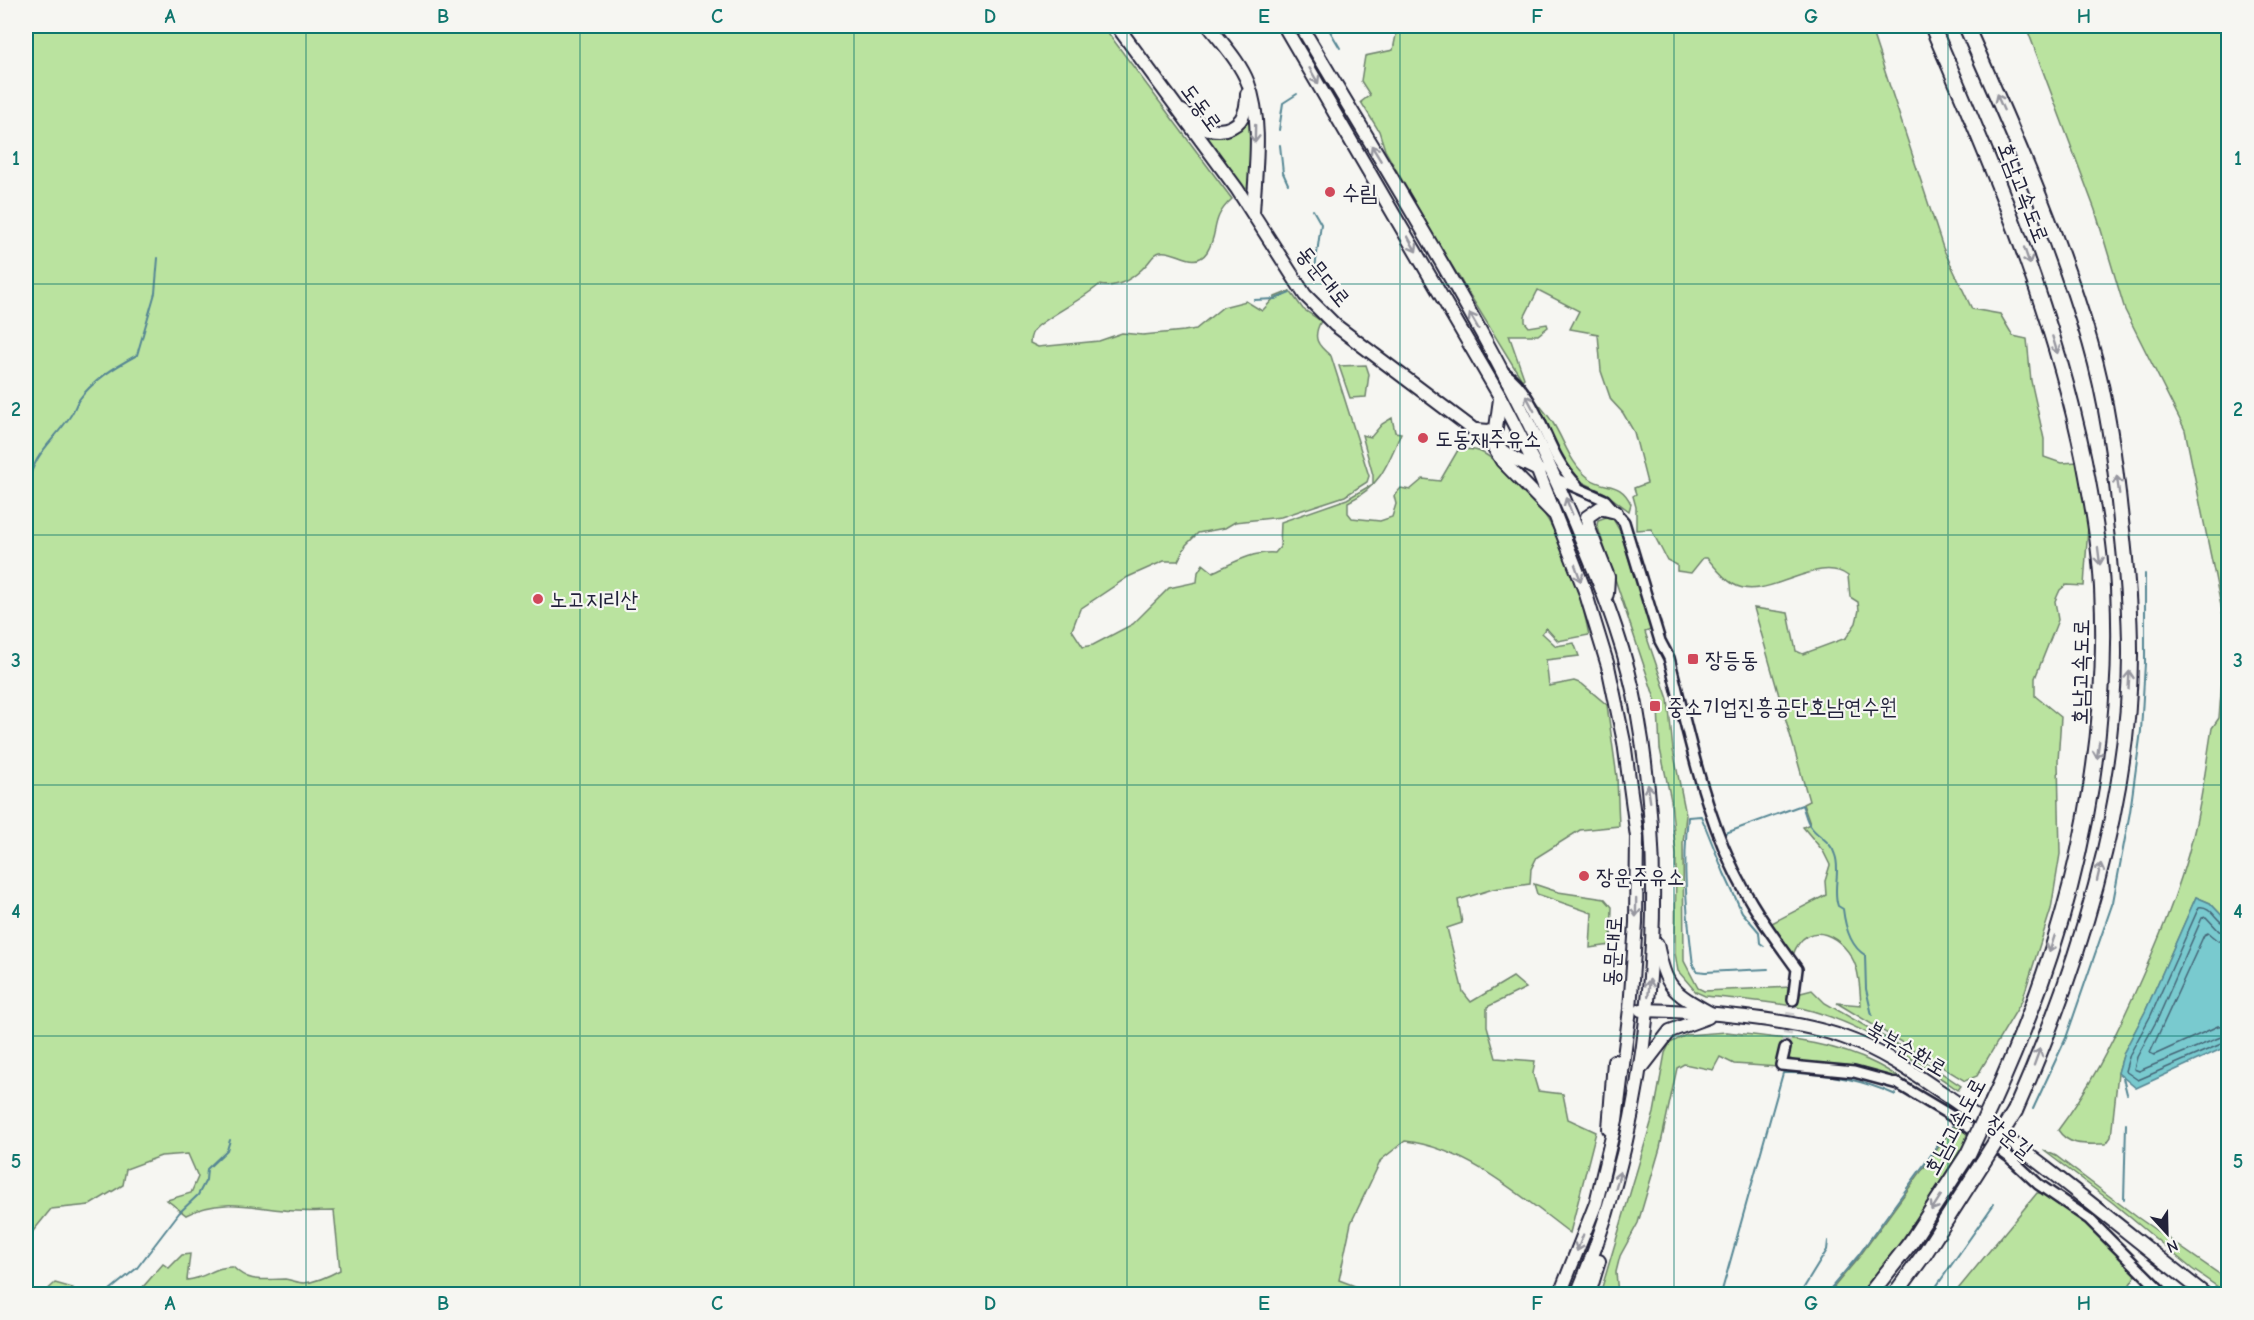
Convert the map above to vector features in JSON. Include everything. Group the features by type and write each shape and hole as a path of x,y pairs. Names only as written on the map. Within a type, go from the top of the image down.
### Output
{"highway":[{"path":"1923,26 1993,187 2016,224"},
{"name":"호남고속도로","path":"1870,1294 1911,1242 1968,1154 2014,1054 2067,900 2089,807 2101,727 2104,663 2102,586 2092,502 2064,374 2016,224 1932,26"},
{"name":"호남고속도로","path":"1895,1294 1925,1253 2015,1111 2092,901 2113,811 2126,726 2130,653 2127,581 2109,423 2091,344 2032,175 1966,27"}],"main road":[{"name":"도동로","path":"1117,26 1253,213"},
{"path":"1209,26 1247,80 1255,114 1253,213"},
{"name":"동문대로","path":"1284,26 1499,395 1538,471 1558,518 1608,666 1624,742 1636,837 1636,923 1630,1009 1622,1081 1596,1203 1560,1294"},
{"name":"동문대로","path":"1301,26 1503,372 1557,478 1606,598 1630,681 1644,756 1654,834 1654,931 1641,1070 1622,1166 1609,1210 1577,1294"},
{"path":"1176,107 1205,128 1212,130 1236,126 1244,116 1247,80"},
{"name":"동문대로","path":"1253,213 1314,305 1344,332 1515,459 1557,478"},
{"path":"1477,430 1489,431 1496,428 1499,395"},
{"path":"1490,441 1502,461 1558,518"},
{"path":"1606,598 1608,578 1588,526 1587,517 1600,508 1616,513"},
{"path":"1654,931 1665,977 1671,988 1685,1000 1714,1015"},
{"name":"북부순환로","path":"1630,1009 1714,1015 1810,1028 1842,1036 1890,1057 1991,1127 2205,1294"},
{"path":"1641,1070 1670,1031 1714,1015"},
{"path":"1611,1141 1608,1120 1614,1061"},
{"path":"1589,1294 1609,1210"}],"street":[{"path":"1503,372 1521,385 1565,472 1581,489"},
{"path":"1557,478 1605,500 1629,532 1660,641 1669,658 1704,794 1730,863 1758,913 1797,969 1792,1000"},
{"name":"장운길","path":"1785,1048 1781,1065 1877,1077 1898,1084 1963,1123 2008,1156 2038,1184 2089,1219 2164,1294"}],"green space":[{"path":"26,26 1103,26 1232,199 1220,213 1211,245 1202,257 1190,259 1172,253 1158,253 1131,278 1119,284 1099,285 1045,321 1033,331 1030,343 1038,347 1099,341 1122,333 1143,335 1196,329 1223,307 1246,301 1262,311 1275,297 1290,291 1303,309 1321,321 1317,341 1331,356 1369,476 1367,482 1345,496 1281,517 1235,522 1225,528 1198,533 1186,545 1178,561 1164,561 1128,577 1080,609 1072,630 1083,647 1093,645 1133,624 1169,588 1197,582 1198,572 1203,564 1213,572 1251,556 1275,553 1280,547 1281,522 1347,499 1373,484 1348,502 1348,513 1352,518 1380,521 1392,517 1396,504 1394,496 1401,488 1410,490 1423,479 1440,481 1458,450 1482,452 1520,483 1536,502 1560,543 1577,588 1589,635 1558,641 1546,628 1542,633 1556,646 1574,643 1579,656 1546,660 1549,686 1574,681 1582,684 1607,705 1617,777 1619,826 1580,830 1537,857 1531,869 1530,884 1493,889 1458,900 1462,923 1447,928 1463,992 1471,1002 1513,977 1526,988 1487,1007 1487,1026 1496,1058 1535,1061 1533,1074 1538,1091 1563,1094 1568,1119 1596,1132 1570,1233 1513,1189 1472,1163 1428,1145 1405,1141 1381,1160 1351,1223 1339,1280 1376,1294 127,1294 142,1288 163,1264 169,1268 182,1255 190,1254 187,1280 221,1268 233,1267 245,1276 263,1280 285,1279 304,1283 318,1280 340,1270 334,1211 282,1210 227,1205 200,1209 186,1215 167,1200 191,1193 198,1177 188,1154 161,1156 126,1169 123,1185 90,1205 51,1209 26,1240"},
{"path":"1435,26 1870,26 1943,248 1972,309 2000,314 2013,336 2027,339 2031,381 2044,439 2044,457 2061,463 2078,462 2088,526 2084,586 2066,585 2060,590 2055,601 2058,620 2035,678 2035,696 2061,717 2058,761 2060,854 2051,909 2022,1001 1977,1076 1965,1081 1837,1003 1861,1005 1856,967 1851,956 1835,939 1816,933 1807,936 1799,943 1793,955 1770,924 1826,895 1825,881 1830,865 1823,851 1803,827 1810,824 1803,804 1809,801 1754,608 1788,613 1796,651 1803,654 1846,638 1856,623 1858,602 1850,597 1848,576 1836,570 1822,570 1760,588 1746,588 1729,582 1707,558 1703,558 1691,573 1677,571 1677,565 1667,560 1651,529 1636,530 1634,488 1647,483 1634,432 1623,413 1611,400 1601,371 1598,334 1570,329 1579,311 1538,290 1525,316 1525,322 1529,327 1547,324 1548,327 1538,335 1509,335 1524,378 1522,380 1435,238 1385,150 1379,131 1361,102 1370,95 1361,81 1365,56 1393,50 1397,30"},
{"path":"2026,26 2228,26 2228,922 2210,903 2196,897 2145,1012 2124,1052 2118,1073 2111,1137 2106,1144 2073,1142 2058,1130 2090,1083 2116,1033 2174,899 2199,809 2212,728 2219,718 2226,630 2185,430 2125,310 2095,210"},
{"path":"1251,121 1249,190 1246,191 1204,134 1228,135"},
{"path":"1366,365 1369,374 1366,397 1350,398 1339,366"},
{"path":"1536,401 1553,423 1568,452 1582,472 1595,482 1622,491 1631,504 1629,511 1605,493 1580,481 1569,470 1534,402"},
{"path":"1392,418 1395,432 1401,433 1382,474 1373,484 1373,475 1362,435 1371,437 1382,424"},
{"path":"1606,517 1613,519 1621,533 1651,630 1645,632 1668,699 1673,750 1686,815 1683,843 1684,961 1698,988 1704,991 1791,987 1797,1002 1801,993 1812,990 1825,1003 1907,1050 1961,1086 1958,1090 1902,1053 1844,1022 1801,1008 1753,1000 1705,996 1696,992 1678,971 1675,953 1676,855 1671,800 1660,749 1658,708 1597,525 1598,520"},
{"path":"1534,884 1558,892 1605,899 1612,907 1611,945 1590,948 1592,913 1537,894"},
{"path":"1727,1032 1822,1045 1841,1050 1876,1064 1923,1093 1876,1074 1794,1061 1789,1058 1789,1048 1780,1047 1778,1067 1734,1064 1720,1057 1713,1070 1684,1064 1677,1068 1660,1148 1638,1223 1620,1256 1616,1272 1618,1294 1600,1294 1654,1113 1665,1053 1670,1043 1686,1035"},
{"path":"1954,1126 1967,1133 1965,1143 1889,1258 1861,1294 1828,1294 1859,1257"},
{"path":"2043,1150 2056,1156 2137,1217 2228,1280 2228,1294 2192,1269 2113,1203"},
{"path":"2037,1193 2045,1193 2087,1223 2137,1273 2124,1294 1954,1294"},
{"path":"55,1283 73,1288 66,1294 43,1294"}],"water":[{"path":"2196,897 2210,903 2228,922 2228,1046 2136,1088 2118,1073 2124,1052 2145,1012"}],"waterway":[{"path":"1327,26 1340,48"},
{"path":"1279,130 1283,103 1297,94"},
{"path":"1280,145 1283,173 1288,184"},
{"path":"1313,210 1321,224 1314,276"},
{"path":"26,489 38,458 70,416 84,393 105,375 137,355 155,293 158,258"},
{"path":"1254,300 1275,299 1290,293"},
{"path":"2033,1109 2066,1038 2113,902 2130,812 2141,731 2145,663 2145,574"},
{"path":"1723,834 1802,805 1809,825 1831,846 1835,855 1837,861 1836,900 1838,906 1843,909 1852,941 1865,955 1866,989 1872,1015"},
{"path":"1764,946 1760,943 1759,932 1742,912 1701,816 1688,817 1685,872 1693,965 1697,971 1705,972 1768,969"},
{"path":"1721,1294 1783,1073 1841,1078 1883,1089 1896,1095"},
{"path":"2123,1078 2127,1094"},
{"path":"2124,1200 2126,1124"},
{"path":"1826,1294 1858,1256 1952,1126"},
{"path":"110,1290 137,1268 179,1213 198,1195 206,1180 207,1169 227,1150 230,1140"},
{"path":"1931,1294 1994,1204"},
{"path":"1800,1294 1827,1250 1828,1241"}],"tunnel":[{"path":"1785,1048 1793,1000"}],"place":[{"name":"수림","path":"1330,192"},
{"name":"도동재주유소","path":"1423,438"},
{"name":"노고지리산","path":"538,599"},
{"name":"장등동","path":"1693,659"},
{"name":"중소기업진흥공단호남연수원","path":"1655,706"},
{"name":"장운주유소","path":"1584,876"}]}
